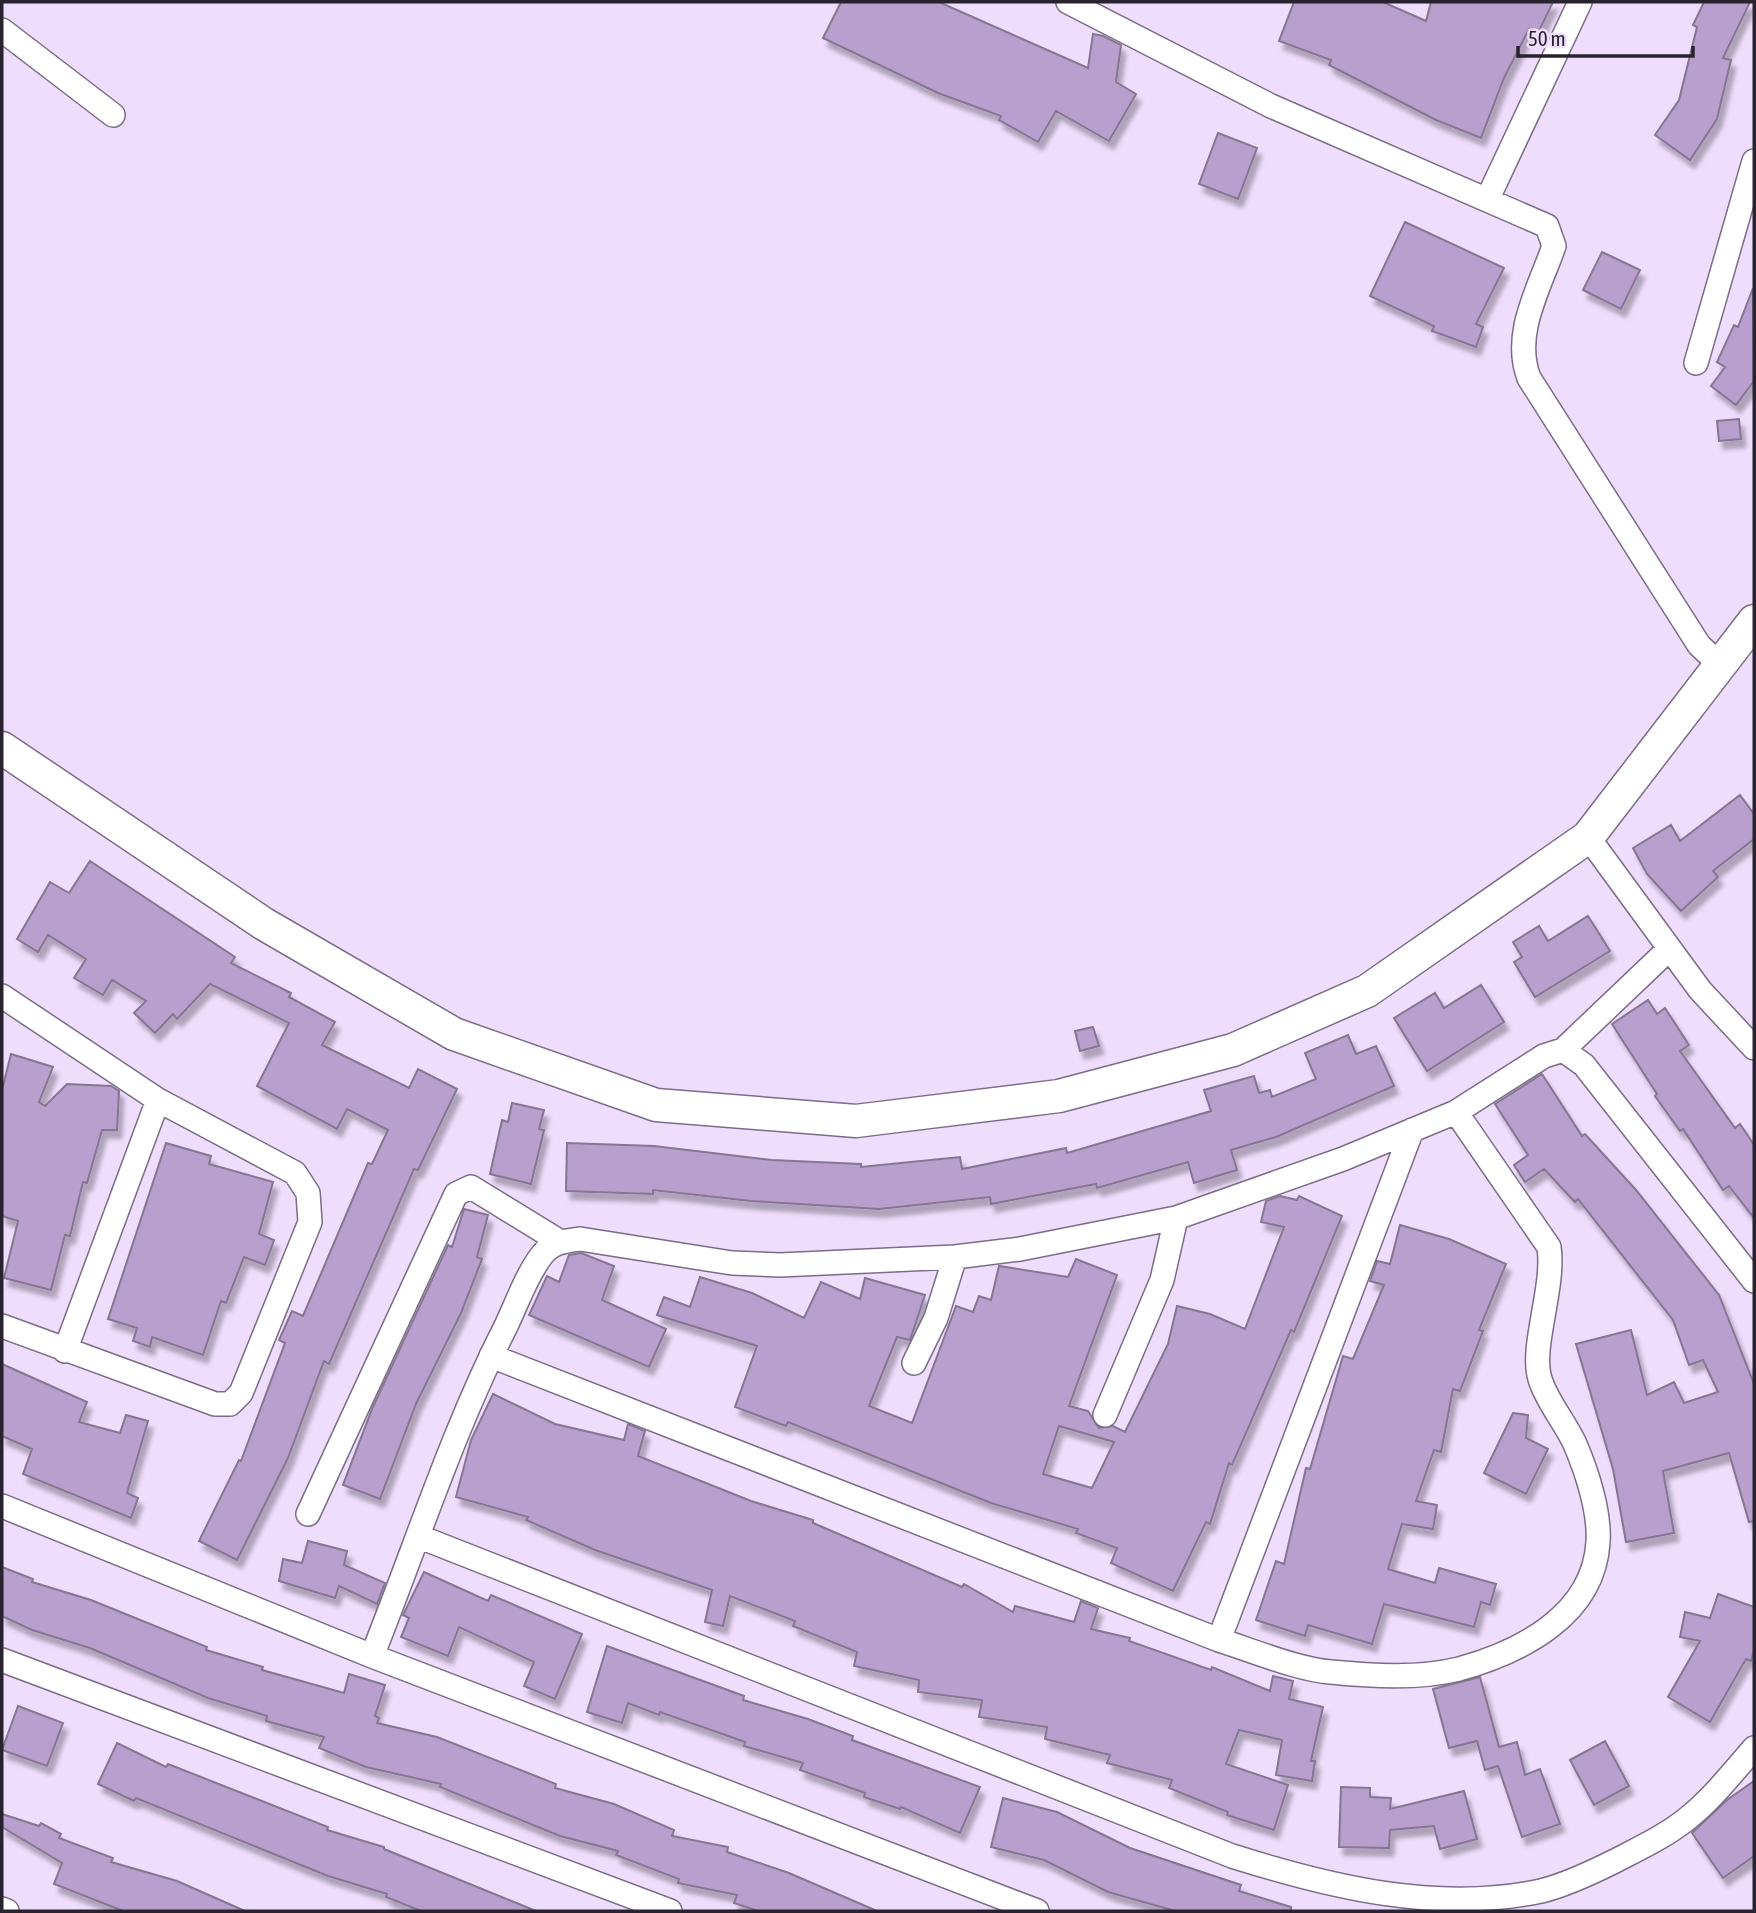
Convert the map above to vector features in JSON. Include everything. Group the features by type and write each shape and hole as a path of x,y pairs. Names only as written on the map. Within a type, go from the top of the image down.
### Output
{"street":[{"path":"1068,2 1271,106 1540,220 1553,236 1554,246 1521,339 1522,360 1529,378 1699,645 1720,665"},
{"path":"1488,198 1580,2"},
{"path":"2,30 113,115"},
{"path":"1696,363 1754,161"},
{"path":"2,748 264,924 454,1034 656,1105 856,1121 1059,1096 1233,1050 1367,991 1588,837 1754,621"},
{"path":"1588,837 1668,950 1700,990 1754,1048"},
{"path":"372,1656 420,1536 452,1442 542,1254 559,1241 580,1239 732,1263 779,1265 955,1256 1020,1249 1176,1218 1343,1159 1456,1112 1544,1056 1563,1050 1668,950"},
{"path":"2,1326 215,1404 230,1404 241,1393 310,1222 309,1193 295,1173 158,1100 3,1001"},
{"path":"1563,1050 1574,1055 1584,1065 1754,1281"},
{"path":"65,1351 158,1100"},
{"path":"491,1356 1219,1640 1328,1672 1406,1675 1457,1669 1522,1645 1565,1616 1593,1572 1599,1541 1585,1473 1575,1444 1540,1378 1538,1361 1552,1269 1549,1247 1456,1112"},
{"path":"1219,1640 1412,1130"},
{"path":"308,1514 456,1194 471,1187 559,1241"},
{"path":"1105,1415 1162,1280 1176,1218"},
{"path":"914,1363 936,1318 955,1256"},
{"path":"2,1506 372,1656 1037,1911"},
{"path":"420,1536 1231,1856 1322,1885 1419,1900 1496,1898 1540,1891 1581,1877 1661,1836 1690,1817 1754,1748"},
{"path":"2,1660 670,1911"},
{"path":"2,1909 7,1911"}],"building":[{"path":"841,2 939,2 1088,68 1093,34 1103,36 1121,45 1116,82 1136,94 1109,141 1056,111 1038,142 999,120 1001,116 938,93 823,38"},
{"path":"1294,2 1383,2 1426,21 1431,2 1553,2 1538,33 1529,29 1504,78 1481,138 1436,120 1329,65 1331,60 1279,41"},
{"path":"1704,2 1750,2 1723,58 1731,60 1717,119 1690,160 1655,135 1679,100 1697,27 1693,25"},
{"path":"1218,133 1257,148 1238,199 1199,184"},
{"path":"1405,222 1504,268 1476,324 1483,327 1476,347 1432,331 1434,326 1370,296"},
{"path":"1602,252 1640,270 1621,309 1583,290"},
{"path":"1753,288 1754,381 1736,405 1711,386 1725,367 1717,362 1734,325 1738,327"},
{"path":"1739,419 1741,439 1719,441 1717,421"},
{"path":"1740,795 1754,814 1754,839 1713,871 1718,877 1681,911 1647,874 1633,848 1671,825 1680,841"},
{"path":"90,861 235,957 231,963 291,993 289,997 335,1022 322,1045 409,1088 418,1069 457,1089 418,1170 414,1169 329,1364 324,1361 288,1458 237,1560 199,1541 239,1460 241,1461 285,1343 279,1340 292,1311 303,1316 368,1163 372,1164 388,1130 347,1109 337,1129 257,1086 289,1023 210,984 177,1019 173,1014 155,1033 134,1013 146,1001 112,980 103,995 74,978 86,959 48,935 38,952 17,939 50,882 69,893"},
{"path":"1588,916 1610,951 1535,997 1514,962 1522,957 1513,942 1539,926 1548,941"},
{"path":"1481,985 1504,1022 1427,1071 1394,1018 1435,993 1444,1008"},
{"path":"1648,1000 1657,1014 1665,1008 1689,1045 1680,1051 1735,1128 1740,1124 1754,1145 1754,1218 1729,1186 1723,1190 1683,1129 1680,1131 1655,1096 1657,1094 1612,1024"},
{"path":"1093,1027 1099,1046 1080,1051 1075,1031"},
{"path":"1348,1035 1356,1054 1376,1046 1394,1086 1276,1137 1231,1150 1237,1170 1194,1183 1188,1162 1097,1188 1096,1184 991,1204 990,1197 879,1209 751,1201 653,1190 653,1194 566,1191 567,1143 654,1146 772,1160 861,1164 861,1167 960,1157 962,1169 1066,1148 1067,1153 1211,1111 1204,1090 1254,1076 1259,1093 1270,1090 1272,1097 1316,1079 1305,1053"},
{"path":"11,1054 53,1067 39,1102 45,1106 67,1084 111,1086 119,1091 117,1130 102,1130 87,1183 83,1182 70,1236 65,1235 51,1290 4,1278 18,1221 2,1216 2,1090"},
{"path":"1542,1074 1582,1136 1585,1134 1636,1190 1719,1295 1754,1384 1754,1521 1749,1522 1729,1453 1663,1471 1674,1533 1626,1542 1613,1469 1576,1344 1631,1330 1647,1395 1674,1382 1684,1403 1718,1392 1703,1360 1689,1365 1673,1320 1578,1199 1575,1202 1544,1169 1525,1182 1514,1165 1528,1155 1495,1104"},
{"path":"512,1103 544,1110 539,1129 544,1130 531,1184 490,1174 502,1120 508,1122"},
{"path":"166,1143 211,1156 209,1164 273,1182 259,1234 274,1240 265,1265 244,1257 226,1303 221,1301 203,1355 152,1337 150,1347 133,1341 137,1328 108,1319"},
{"path":"1280,1196 1297,1200 1299,1196 1342,1216 1294,1332 1291,1330 1232,1465 1229,1463 1210,1524 1206,1522 1173,1591 1111,1563 1117,1548 1076,1533 1078,1529 991,1503 788,1422 786,1426 735,1407 757,1346 657,1315 664,1297 690,1307 700,1277 752,1293 804,1318 821,1282 860,1299 865,1278 925,1295 910,1340 897,1337 869,1406 912,1423 956,1306 973,1312 979,1296 991,1300 999,1266 1068,1277 1076,1259 1117,1275 1069,1406 1088,1411 1099,1428 1113,1426 1125,1432 1168,1344 1177,1306 1210,1314 1245,1329 1284,1227 1261,1222 1266,1201","holes":["1059,1426 1114,1442 1092,1488 1043,1474"]},
{"path":"464,1209 488,1215 477,1257 482,1259 461,1313 416,1404 380,1499 343,1485 372,1409 448,1245 452,1247"},
{"path":"1400,1225 1449,1239 1506,1264 1479,1330 1483,1331 1460,1391 1453,1389 1441,1452 1434,1450 1416,1501 1437,1505 1433,1529 1402,1524 1388,1569 1435,1583 1439,1568 1496,1584 1490,1605 1481,1602 1474,1627 1384,1604 1372,1644 1308,1625 1305,1636 1256,1620 1276,1561 1284,1564 1306,1468 1310,1469 1343,1356 1353,1359 1384,1285 1370,1281 1377,1261 1390,1264"},
{"path":"581,1253 614,1266 602,1300 666,1329 649,1367 529,1315 547,1276 559,1282 569,1255"},
{"path":"2,1364 87,1402 79,1422 120,1433 126,1415 148,1421 127,1493 138,1498 131,1518 23,1474 32,1449 2,1436"},
{"path":"493,1394 555,1424 624,1440 628,1424 645,1431 638,1456 751,1501 813,1520 813,1523 962,1587 964,1584 1013,1612 1015,1606 1074,1622 1081,1601 1098,1608 1091,1629 1130,1638 1129,1641 1211,1670 1212,1667 1270,1691 1273,1676 1293,1681 1289,1699 1323,1707 1311,1761 1315,1761 1312,1781 1276,1775 1282,1740 1239,1730 1226,1764 1288,1785 1274,1830 1227,1815 1228,1812 1169,1788 1172,1780 1107,1763 1110,1755 1045,1739 1047,1727 979,1717 982,1700 918,1692 919,1680 854,1666 857,1652 793,1626 795,1621 730,1596 723,1626 705,1622 712,1590 595,1550 526,1520 528,1517 456,1497 471,1440"},
{"path":"1513,1413 1528,1415 1526,1438 1548,1449 1526,1494 1484,1473"},
{"path":"308,1541 347,1551 344,1565 385,1583 377,1604 339,1586 335,1598 279,1581 283,1559 302,1563"},
{"path":"2,1567 33,1579 32,1582 91,1600 207,1647 206,1650 263,1667 262,1670 344,1693 349,1674 385,1685 375,1716 379,1718 377,1723 437,1737 556,1784 555,1788 614,1804 674,1830 672,1836 728,1847 727,1852 789,1873 877,1911 758,1911 734,1903 737,1895 678,1883 679,1879 616,1855 618,1851 560,1836 440,1787 441,1784 366,1767 319,1748 324,1737 266,1721 267,1716 208,1698 90,1648 32,1630 2,1616"},
{"path":"424,1572 488,1601 491,1595 582,1634 555,1699 524,1686 534,1662 459,1627 448,1656 401,1637 409,1618 403,1615"},
{"path":"1718,1594 1754,1607 1754,1651 1751,1661 1746,1659 1710,1722 1668,1697 1700,1641 1680,1637 1685,1612 1710,1618"},
{"path":"607,1646 744,1696 743,1700 808,1719 853,1736 852,1740 980,1787 960,1833 901,1807 900,1809 864,1797 865,1793 800,1770 803,1763 744,1746 745,1742 660,1712 659,1715 628,1703 622,1723 587,1712"},
{"path":"1480,1677 1499,1747 1517,1742 1525,1775 1540,1769 1560,1824 1522,1837 1498,1766 1485,1770 1477,1741 1449,1748 1433,1689"},
{"path":"18,1706 63,1723 47,1766 2,1750"},
{"path":"1605,1741 1629,1786 1594,1805 1570,1760"},
{"path":"117,1743 166,1767 168,1764 328,1827 327,1830 384,1847 536,1911 421,1911 386,1897 387,1894 328,1876 136,1798 134,1801 98,1784"},
{"path":"1754,1781 1754,1856 1723,1878 1692,1833 1727,1800"},
{"path":"1341,1787 1370,1788 1370,1797 1391,1798 1390,1809 1464,1791 1477,1839 1440,1849 1434,1826 1390,1830 1389,1848 1339,1847"},
{"path":"1003,1798 1057,1812 1130,1848 1241,1885 1239,1891 1291,1907 1291,1911 1175,1911 1108,1892 1044,1860 991,1847"},
{"path":"2,1814 39,1826 41,1823 61,1834 59,1838 113,1858 111,1862 177,1881 245,1911 123,1911 54,1884 62,1863 2,1827"}]}
